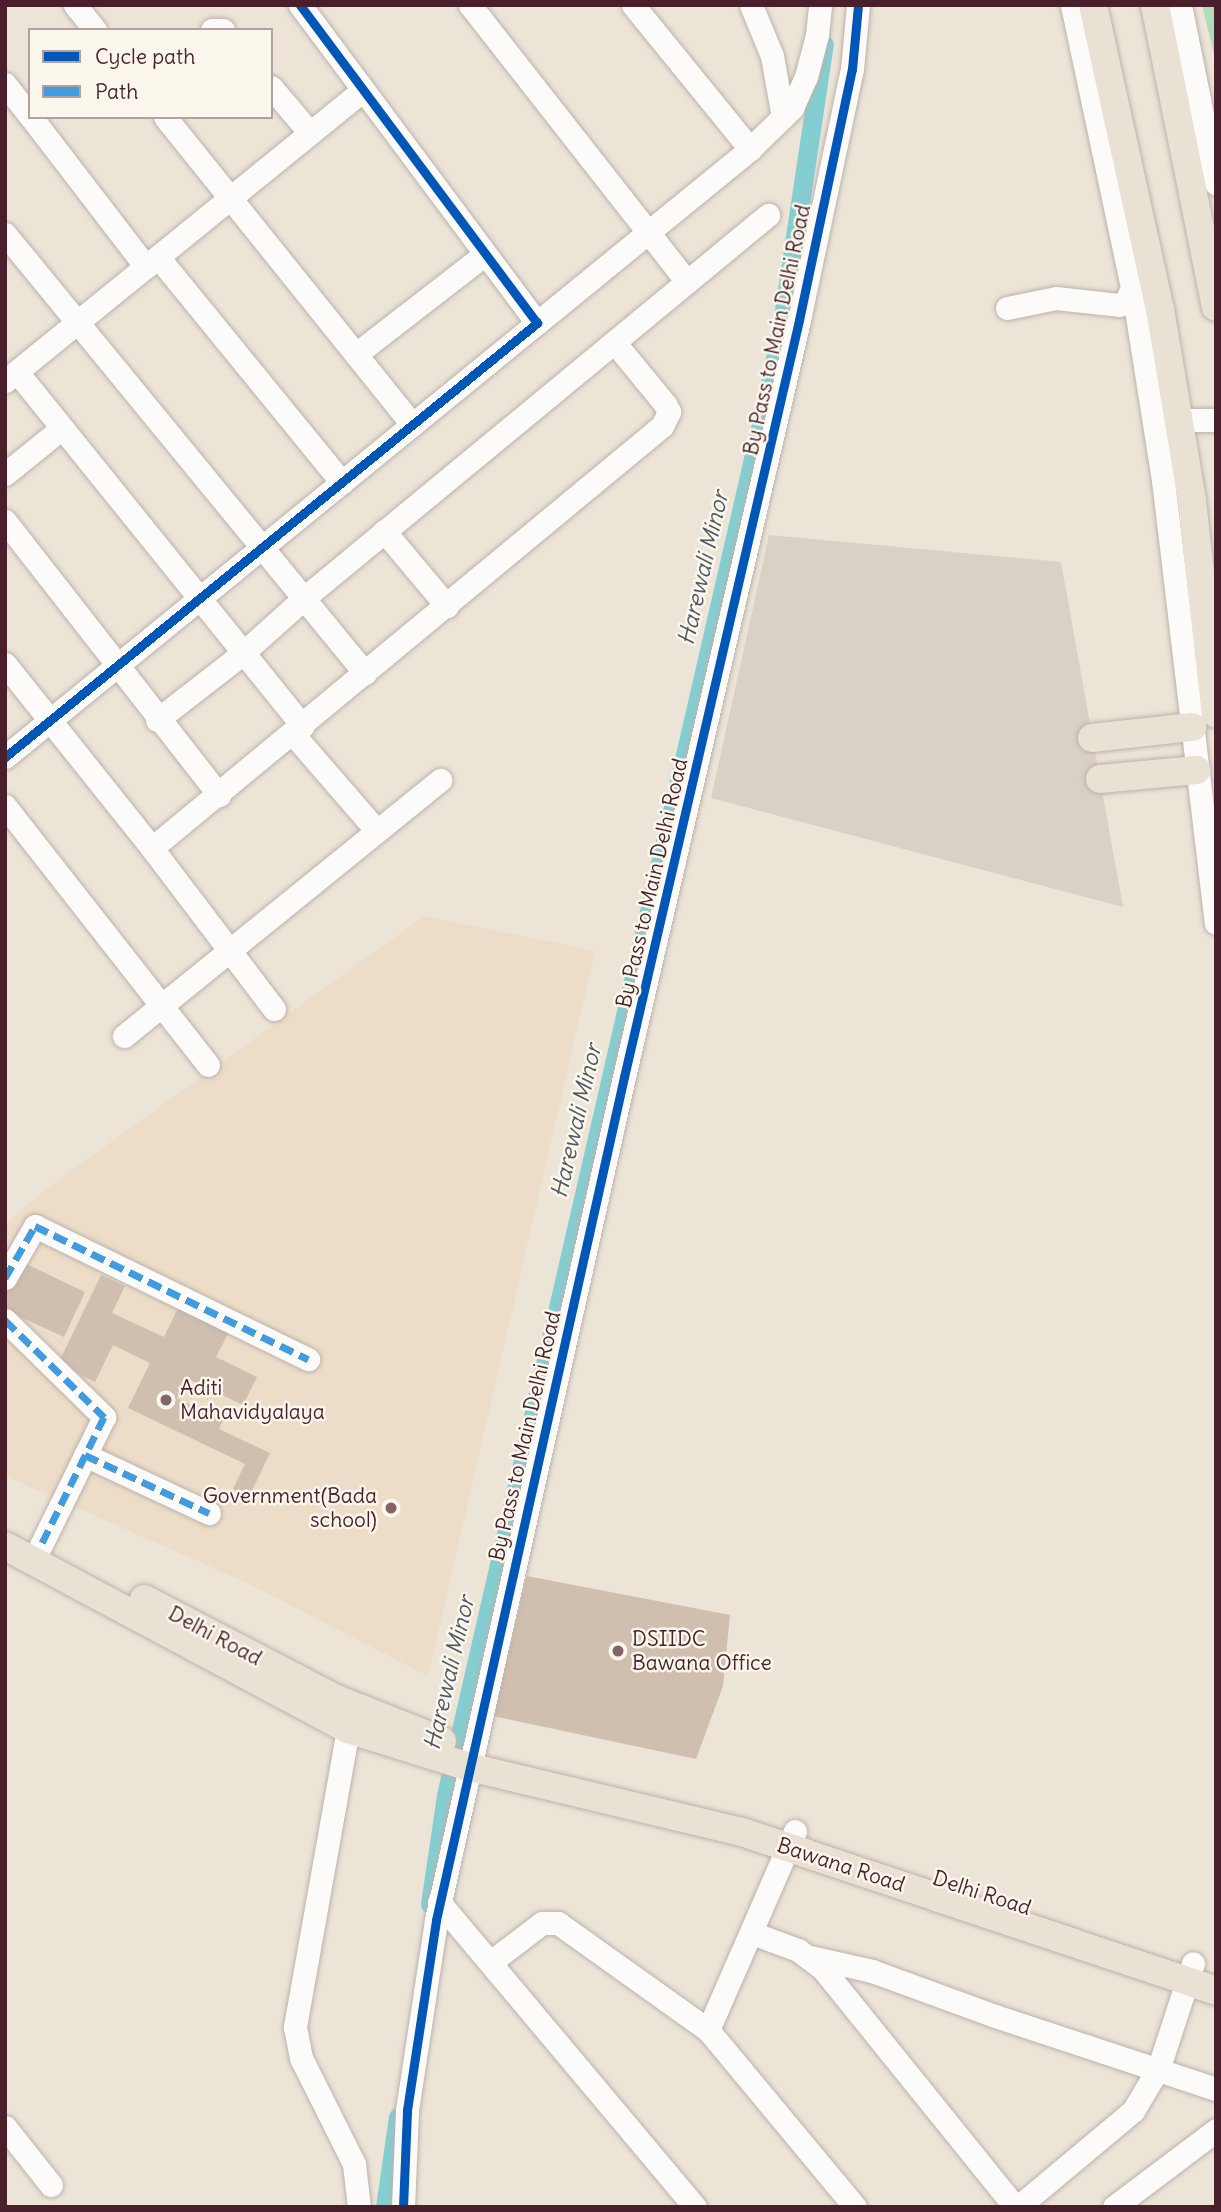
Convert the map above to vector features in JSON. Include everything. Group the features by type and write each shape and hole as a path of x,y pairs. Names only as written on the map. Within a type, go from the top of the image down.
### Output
{"main road":[{"path":"1092,738 1204,721 1192,501 1166,420 1160,309 1093,5"},
{"path":"1155,5 1216,307"},
{"path":"1100,779 1198,770"},
{"name":"Delhi Road","path":"5,1526 336,1699 378,1728"},
{"path":"5,1546 348,1728 378,1728 466,1757"},
{"name":"Delhi Road","path":"466,1757 695,1811 747,1815 792,1839 1198,1971"},
{"path":"1198,1971 1216,1991"}],"street":[{"path":"75,5 93,28"},
{"path":"300,5 537,323"},
{"path":"470,5 687,282"},
{"path":"633,5 750,149"},
{"path":"751,5 772,56 783,117"},
{"path":"5,757 750,149 792,108 806,77 817,35 820,5"},
{"name":"By Pass to Main Delhi Road","path":"403,2207 407,2110 421,2003 466,1757 799,320 852,69 858,5"},
{"path":"1072,5 1139,325 1166,420 1216,420"},
{"path":"1180,5 1216,183"},
{"path":"5,84 28,113"},
{"path":"273,89 310,133"},
{"path":"363,90 11,376 62,429 243,653 298,730 377,831"},
{"path":"33,119 342,483"},
{"path":"167,119 413,425"},
{"path":"157,719 243,653 384,531 768,215"},
{"path":"5,234 75,323 365,673"},
{"path":"356,354 485,254"},
{"path":"1132,288 1125,303 1119,305 1056,298 1009,316 1047,313 1123,315 1139,325"},
{"path":"152,848 447,606 667,418 665,404 614,342"},
{"path":"5,474 62,429"},
{"path":"5,521 219,795"},
{"path":"384,531 447,606"},
{"path":"5,664 231,949 274,1009"},
{"path":"1204,721 1198,770 1216,923"},
{"path":"124,1036 440,780"},
{"path":"5,806 208,1065"},
{"path":"5,1278 35,1226 308,1359"},
{"path":"5,1320 104,1417 41,1545"},
{"path":"85,1455 209,1513"},
{"path":"348,1728 295,2027 301,2057 354,2164 359,2207"},
{"path":"708,2030 792,1839"},
{"path":"439,1902 492,1961 695,2207"},
{"path":"492,1961 542,1923 552,1921 694,2017 708,2030 855,2207"},
{"path":"752,1933 810,1957 872,1971 995,2016 1159,2067 1216,2089"},
{"path":"810,1957 1017,2207 1133,2111 1159,2067 1198,1971"},
{"path":"5,2127 51,2185"},
{"path":"1114,2207 1216,2130"}],"shaded area":[{"path":"769,535 1061,562 1123,907 711,798"},
{"path":"424,916 595,951 428,1676 245,1582 5,1476 5,1224 50,1186"}],"green space":[{"path":"1202,5 1216,5 1216,62"}],"building":[{"path":"20,1261 85,1292 64,1337 5,1310 5,1293"},
{"path":"101,1275 125,1286 112,1313 164,1337 178,1308 229,1332 216,1357 257,1377 243,1405 186,1378 177,1398 223,1420 219,1429 270,1453 249,1497 233,1489 245,1464 128,1408 150,1363 113,1345 95,1382 58,1364"},
{"name":"DSIIDC Bawana Office","path":"527,1576 730,1615 723,1686 696,1759 493,1716"}],"waterway":[{"name":"Harewali Minor","path":"430,1904 446,1795 769,389 783,317 824,44"},
{"name":"Harewali Minor","path":"385,2207 398,2117"}],"marked path":[{"path":"5,1278 35,1226 308,1359"},
{"path":"5,1320 104,1417 41,1545"},
{"path":"85,1455 209,1513"}],"cycle path":[{"path":"5,757 537,323 300,5"},
{"path":"403,2207 407,2110 436,1920 624,1077 799,320 852,69 858,5"}],"place":[{"name":"Aditi Mahavidyalaya","path":"166,1400"},
{"name":"Government(Bada school)","path":"391,1508"},
{"name":"DSIIDC Bawana Office","path":"618,1651"}]}
